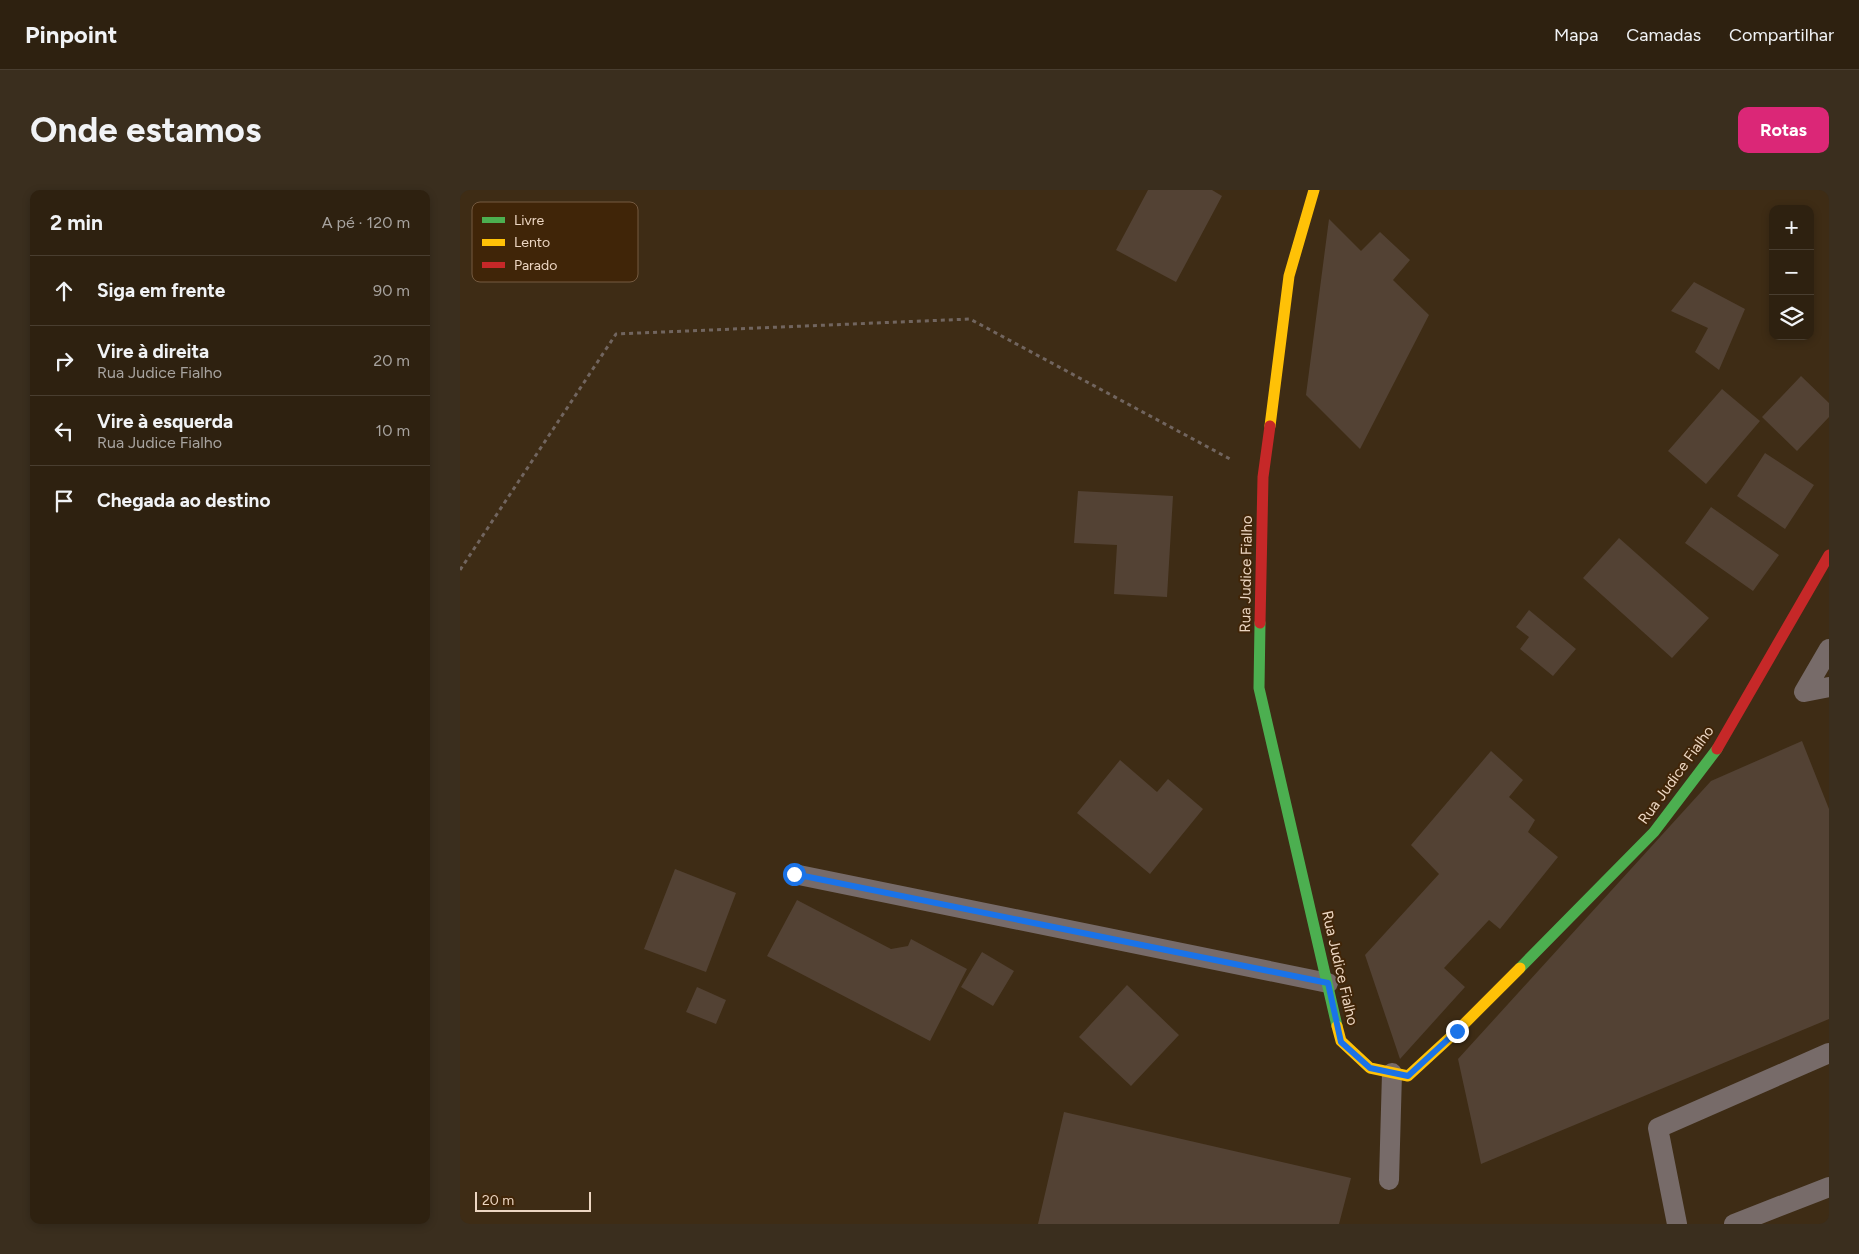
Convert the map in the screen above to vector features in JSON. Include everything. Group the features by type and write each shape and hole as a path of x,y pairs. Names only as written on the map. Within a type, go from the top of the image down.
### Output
{"street":[{"name":"Rua Judice Fialho","path":"1314,190 1289,276 1263,477 1259,688 1341,1042 1370,1068 1408,1076 1457,1031 1654,832 1716,750 1829,555"}],"lane":[{"path":"1829,649 1804,692 1829,688"},
{"path":"794,874 1328,983"},
{"path":"1677,1224 1658,1128 1829,1053"},
{"path":"1389,1180 1392,1073"},
{"path":"1734,1224 1829,1187"}],"path":[{"path":"460,570 616,334 970,319 1263,477"}],"building":[{"path":"1148,190 1212,190 1222,196 1176,282 1116,250"},
{"path":"1329,219 1361,251 1380,232 1410,260 1393,280 1429,315 1360,449 1306,395"},
{"path":"1694,282 1745,309 1719,370 1695,352 1708,328 1671,311"},
{"path":"1801,376 1829,403 1829,417 1797,451 1762,417"},
{"path":"1722,389 1760,421 1706,484 1668,451"},
{"path":"1765,453 1814,485 1785,529 1737,496"},
{"path":"1078,491 1173,496 1167,597 1114,594 1117,545 1074,543"},
{"path":"1711,507 1779,555 1753,591 1685,543"},
{"path":"1619,538 1709,618 1672,658 1583,578"},
{"path":"1529,610 1576,649 1553,676 1520,649 1529,637 1516,627"},
{"path":"1802,741 1829,809 1829,1019 1481,1164 1458,1059 1711,781"},
{"path":"1491,751 1523,780 1509,797 1535,820 1528,832 1558,857 1500,929 1489,920 1444,968 1465,987 1400,1059 1365,955 1439,874 1411,845"},
{"path":"1120,760 1157,792 1168,779 1203,809 1150,874 1077,813"},
{"path":"675,869 736,893 706,972 644,949"},
{"path":"797,900 891,949 908,946 911,939 967,969 930,1041 767,956"},
{"path":"982,952 1014,971 993,1006 961,987"},
{"path":"1127,985 1179,1035 1131,1086 1079,1037"},
{"path":"697,987 726,1000 716,1024 686,1012"},
{"path":"1064,1112 1351,1178 1339,1224 1038,1224"}],"traffic: fast":[{"path":"1260,623 1259,688 1337,1026"},
{"path":"1520,968 1654,832 1717,749"}],"traffic: slow":[{"path":"1270,426 1289,276 1314,190"},
{"path":"1337,1026 1341,1041 1370,1068 1408,1076 1457,1031 1520,968"}],"traffic: jam":[{"path":"1260,623 1263,477 1270,426"},
{"path":"1717,749 1829,555"}],"route":[{"path":"794,874 1328,983 1341,1042 1370,1068 1408,1076 1457,1031"}]}
